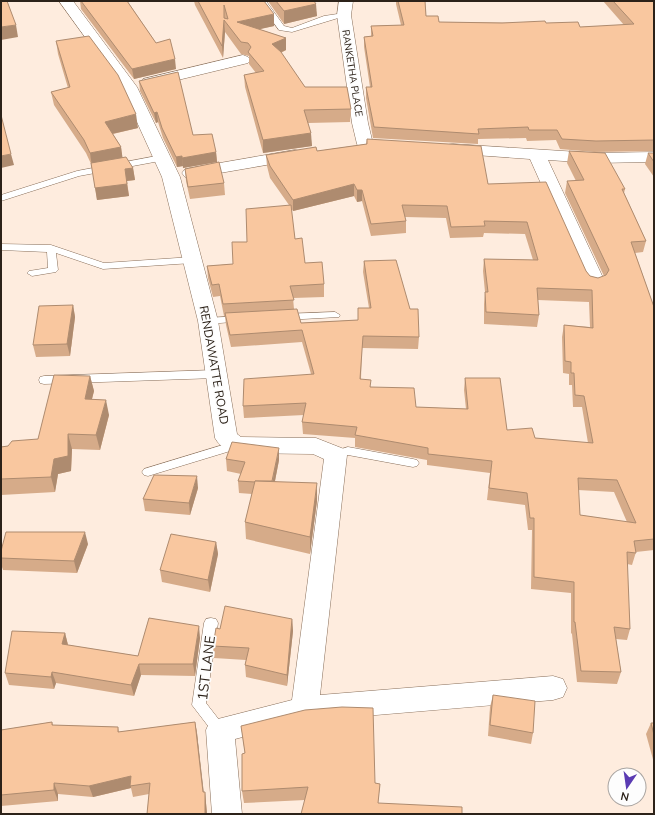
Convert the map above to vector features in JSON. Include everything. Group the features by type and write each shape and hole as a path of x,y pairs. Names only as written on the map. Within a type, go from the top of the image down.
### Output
{"street":[{"name":"RENDAWATTE ROAD","path":"66,1 128,87 166,168 208,321 226,438 236,445"},
{"name":"RANKETHA PLACE","path":"345,8 360,123 366,145"},
{"path":"128,87 244,60"},
{"path":"436,148 594,158 654,157"},
{"path":"166,168 244,163 312,152"},
{"path":"537,155 595,282"},
{"path":"236,445 316,446 336,455 306,709"},
{"path":"227,814 220,730 306,709 553,688"}],"lane":[{"path":"262,1 282,28 292,30 327,18 345,8"},
{"path":"1,198 77,174 166,168"},
{"path":"1,247 52,250 52,248 103,266 192,260"},
{"path":"32,274 53,270 52,250"},
{"path":"272,318 335,315"},
{"path":"208,321 248,319"},
{"path":"44,380 216,374"},
{"path":"148,472 236,445"},
{"path":"336,455 348,451 413,463"},
{"name":"1ST LANE","path":"211,623 199,705 220,730"}],"building":[{"path":"1,1 7,1 16,25 1,27"},
{"path":"81,1 127,1 156,43 170,39 175,59 132,69"},
{"path":"198,1 264,1 274,14 237,22 286,38 272,44 281,52 305,87 347,87 351,109 304,110 311,133 263,140 244,75 264,71 248,52 251,47 248,43 241,42 224,20 222,46","holes":["224,5 228,19 224,18"]},
{"path":"276,1 314,1 316,4 284,11"},
{"path":"398,1 425,1 426,16 438,16 439,22 578,22 580,27 634,24 613,1 654,1 654,140 596,141 562,139 557,130 529,130 528,127 478,129 479,134 374,127 366,87 372,87 364,37 373,36 371,26 404,25"},
{"path":"89,36 118,75 136,114 105,122 121,147 90,153 84,140 51,92 70,87 56,41"},
{"path":"178,72 193,135 212,134 216,152 182,158 182,156 176,157 162,128 157,112 154,113 139,81"},
{"path":"1,115 11,154 1,156"},
{"path":"367,139 481,146 488,184 546,182 586,271 590,276 598,278 606,275 609,270 567,181 584,180 569,151 605,153 625,189 622,189 646,241 631,242 654,307 654,539 634,541 636,553 627,552 630,629 614,627 621,672 581,671 574,622 574,582 534,577 534,518 530,518 527,493 489,488 492,461 428,454 428,448 355,435 357,427 302,422 306,403 243,406 244,379 314,374 302,330 230,335 225,313 297,309 301,323 358,320 358,308 371,308 364,261 396,260 410,309 418,309 419,337 363,336 360,379 371,380 370,387 414,388 416,407 468,409 465,378 500,378 507,430 532,428 535,438 593,443 584,396 575,395 574,373 571,373 571,362 565,361 564,325 593,328 592,290 537,288 539,315 486,312 485,292 488,292 484,259 538,260 527,222 484,221 485,226 451,227 447,206 402,205 406,221 371,224 362,190 357,190 354,184 293,200 270,166 266,155 316,147 317,151 367,144","holes":["578,478 617,480 636,523 580,515"]},
{"path":"648,153 654,153 654,162"},
{"path":"126,157 133,168 125,169 127,184 95,188 91,163"},
{"path":"219,162 224,183 188,187 185,169"},
{"path":"291,205 295,239 302,238 305,263 322,262 324,284 290,286 294,300 223,304 219,284 212,285 207,266 233,264 232,242 247,242 246,209"},
{"path":"73,305 67,344 33,345 39,306"},
{"path":"54,375 90,376 85,399 106,400 96,435 68,434 68,456 54,459 51,477 1,479 1,447 8,446 12,441 38,439"},
{"path":"232,442 279,448 272,481 238,481 245,462 226,459"},
{"path":"154,475 197,476 189,503 143,499"},
{"path":"255,481 317,483 310,537 245,522"},
{"path":"6,532 85,532 74,561 1,558 1,551"},
{"path":"171,534 216,542 208,580 160,570"},
{"path":"225,606 292,619 287,675 245,665 249,648 213,646 216,628 220,629"},
{"path":"149,618 199,626 193,664 139,664 131,685 52,672 51,677 5,673 12,631 65,633 62,644 138,656"},
{"path":"493,695 535,701 533,733 490,725"},
{"path":"342,707 373,708 375,783 380,784 378,803 462,807 462,814 301,814 308,787 242,791 242,754 245,753 241,726 305,710"},
{"path":"52,722 52,725 118,727 118,732 195,722 203,792 205,792 205,814 147,814 150,783 130,786 131,776 89,786 54,783 54,790 1,795 1,730"},
{"path":"651,723 654,723 654,735"}]}
